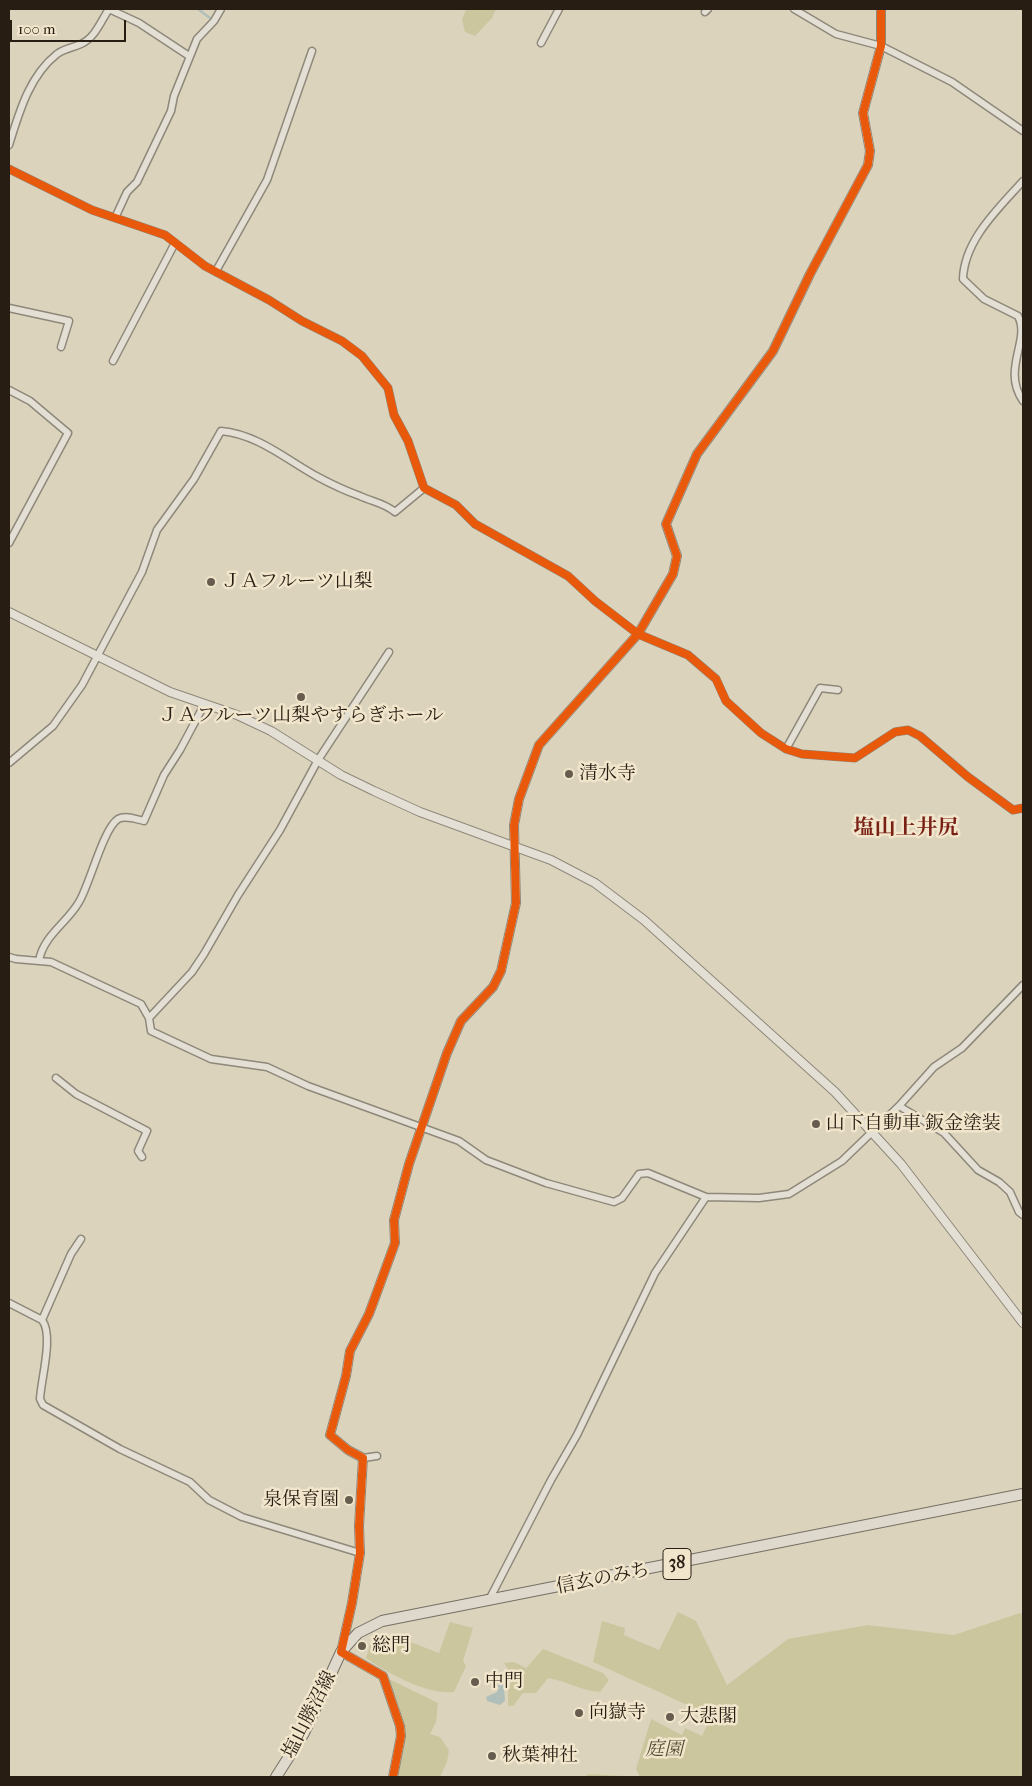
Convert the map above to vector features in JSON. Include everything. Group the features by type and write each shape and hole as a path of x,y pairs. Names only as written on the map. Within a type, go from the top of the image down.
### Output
{"main road":[{"name":"信玄のみち","path":"341,1652 358,1633 382,1621 1023,1494"},
{"name":"塩山勝沼線","path":"276,1777 304,1732 341,1652"}],"street":[{"path":"9,145 20,108 32,84 54,56 64,48 80,45 90,38 109,9 138,23 189,56"},
{"path":"115,218 128,192 137,182 171,111 189,56 197,39 214,21 221,9"},
{"path":"541,43 559,9"},
{"path":"794,9 836,34 881,46 952,82 1023,131"},
{"path":"377,1456 363,1458 348,1450 330,1435 346,1376 350,1351 369,1314 395,1243 394,1220 420,1128 462,1020 497,983 501,971 516,903 514,825 519,799 539,746 638,634 676,565 676,548 666,530 666,524 697,454 773,351 810,274 868,165 870,151 864,113 881,46 881,9"},
{"path":"216,271 268,180 312,51"},
{"path":"9,169 76,203 165,235 205,266 269,300 302,322 342,341 362,356 388,388 394,415 408,441 424,488 456,505 475,524 568,576 595,601 638,634 688,655 716,679 726,701 761,733 786,750 802,754 855,758 895,732 908,730 920,736 968,777 1012,810 1023,808"},
{"path":"1023,181 975,240 963,272 963,279 967,286 984,299 1018,316 1021,321 1022,331 1013,370 1023,401"},
{"path":"113,361 175,242"},
{"path":"9,308 69,321 61,347"},
{"path":"9,390 30,401 68,433 9,543"},
{"path":"9,763 53,726 64,713 142,572 156,530 194,479 221,431 232,432 283,454 317,476 361,497 386,505 395,512 424,488"},
{"path":"9,612 170,692 236,715 271,731 341,775 420,812 551,860 579,874 644,920 835,1092 872,1130 901,1164 1023,1323"},
{"path":"149,1018 192,972 204,954 238,895 280,830 318,760 389,652"},
{"path":"786,750 820,688 838,690"},
{"path":"38,961 49,937 79,902 116,820 124,817 144,821 164,775 204,705"},
{"path":"9,957 50,962 141,1004 149,1018 151,1031 204,1057 267,1067 308,1086 458,1141 486,1160 546,1183 614,1202 622,1198 639,1174 648,1172 706,1197 750,1198 789,1194 842,1160 899,1106 934,1067 962,1048 1023,985"},
{"path":"56,1078 76,1094 147,1131 138,1151 142,1157"},
{"path":"899,1106 944,1133 978,1170 999,1182 1010,1192 1019,1212 1023,1215"},
{"path":"488,1601 551,1480 577,1435 655,1273 706,1197"},
{"path":"42,1320 71,1254 81,1239"},
{"path":"9,1303 42,1320 48,1331 41,1377 40,1399 43,1405 120,1450 190,1482 209,1500 242,1517 360,1553"},
{"path":"363,1458 360,1553 352,1603 341,1652 383,1676 400,1726 401,1736 392,1777"}],"green space":[{"path":"466,9 496,9 492,18 475,36 465,32 462,20"},
{"name":"庭園","path":"678,1612 696,1621 727,1685 788,1639 868,1625 954,1635 1020,1613 1023,1614 1023,1777 640,1777 636,1769 651,1719 682,1735 685,1728 702,1736 708,1723 703,1709 694,1708 593,1662 602,1621 625,1628 624,1635 659,1650"},
{"path":"450,1622 473,1628 463,1661 466,1666 454,1692 443,1692 420,1687 396,1676 366,1658 372,1639 408,1641 439,1653"},
{"path":"543,1649 603,1673 609,1680 600,1692 548,1678 536,1693 523,1693 513,1706 508,1706 508,1686 514,1679 504,1663 514,1662 526,1668"},
{"path":"383,1676 438,1703 436,1722 430,1734 440,1737 449,1750 447,1762 440,1777 393,1777 401,1736"},
{"path":"589,1774 640,1777 583,1777"}],"shaded area":[{"path":"497,1672 507,1673 511,1680 504,1686 505,1701 500,1705 487,1701 486,1697 497,1692 499,1688 493,1679"}],"waterway":[{"path":"198,9 210,18"}],"cycle path":[{"path":"393,1777 401,1736 400,1726 383,1676 341,1652 352,1603 360,1553 359,1526 363,1458 348,1450 330,1435 346,1376 350,1351 369,1314 395,1243 394,1220 409,1164 447,1053 461,1021 493,987 501,971 516,903 514,825 519,799 539,745 638,634 673,574 677,556 666,524 697,454 773,351 810,274 868,165 870,151 863,113 881,46 881,9"},
{"path":"9,169 92,210 165,235 205,266 269,300 302,321 342,341 362,356 388,388 394,415 408,441 424,488 456,505 475,524 568,576 595,601 638,634 688,655 716,679 726,701 761,733 786,749 802,754 855,758 895,732 908,730 920,736 968,777 1013,810 1023,808"}],"place":[{"name":"ＪＡフルーツ山梨","path":"211,582"},
{"name":"ＪＡフルーツ山梨やすらぎホール","path":"301,697"},
{"name":"清水寺","path":"569,774"},
{"name":"山下自動車 鈑金塗装","path":"816,1124"},
{"name":"泉保育園","path":"349,1500"},
{"name":"総門","path":"362,1646"},
{"name":"中門","path":"475,1682"},
{"name":"向嶽寺","path":"579,1713"},
{"name":"大悲閣","path":"670,1717"},
{"name":"秋葉神社","path":"492,1756"}],"district":[{"name":"塩山上井尻","path":"906,829"}]}
